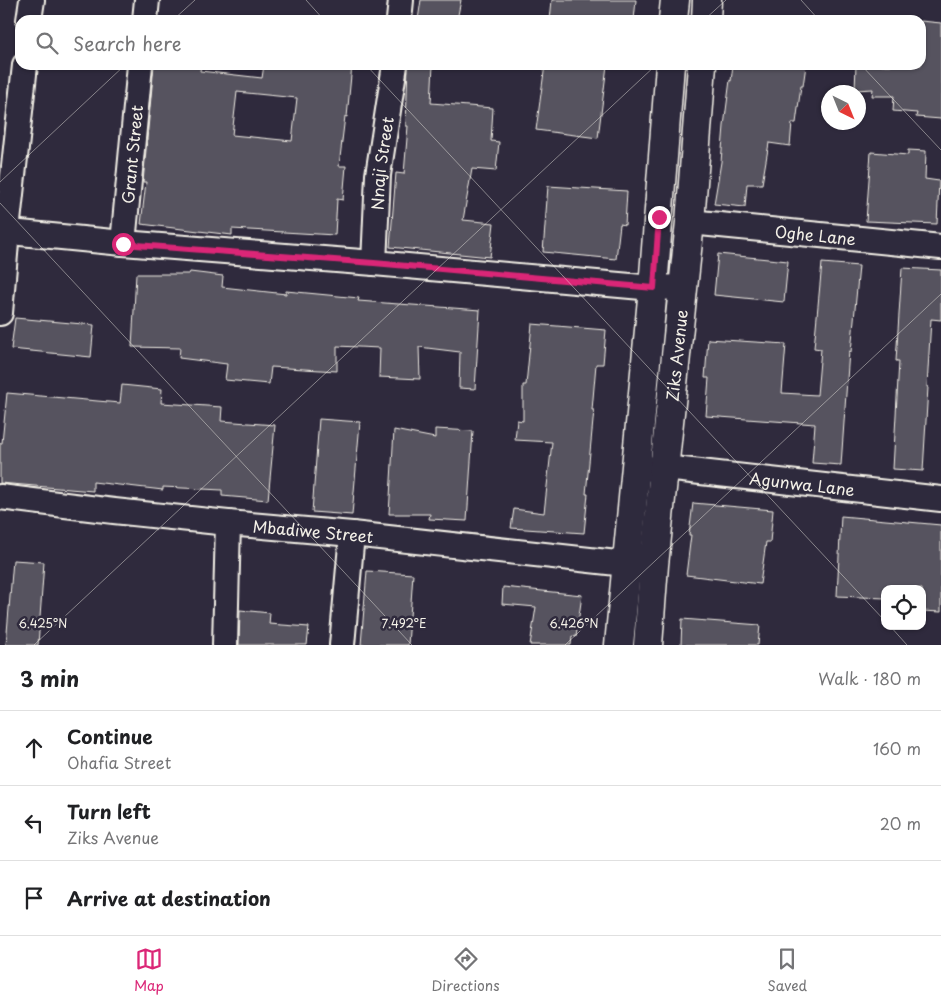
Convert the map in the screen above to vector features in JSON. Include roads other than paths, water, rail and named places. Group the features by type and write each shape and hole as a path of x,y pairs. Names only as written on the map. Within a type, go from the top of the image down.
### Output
{"main road":[{"path":"674,15 675,0"},
{"path":"706,15 707,0"},
{"name":"Ziks Avenue","path":"619,645 654,288 670,70"},
{"name":"Ziks Avenue","path":"648,645 654,565 684,287 702,70"}],"street":[{"path":"30,15 32,0"},
{"path":"146,15 147,0"},
{"path":"400,15 402,0"},
{"path":"0,313 3,231 24,70"},
{"name":"Grant Street","path":"123,244 140,70"},
{"name":"Nnaji Street","path":"374,263 378,176 394,70"},
{"name":"Oghe Lane","path":"690,222 941,247"},
{"path":"3,231 123,244 374,263 654,288 684,287"},
{"name":"Agunwa Lane","path":"637,468 665,468 941,499"},
{"name":"Mbadiwe Street","path":"0,497 228,524 352,534 626,564 654,565"},
{"path":"225,645 228,524"},
{"path":"342,645 352,534"}]}
